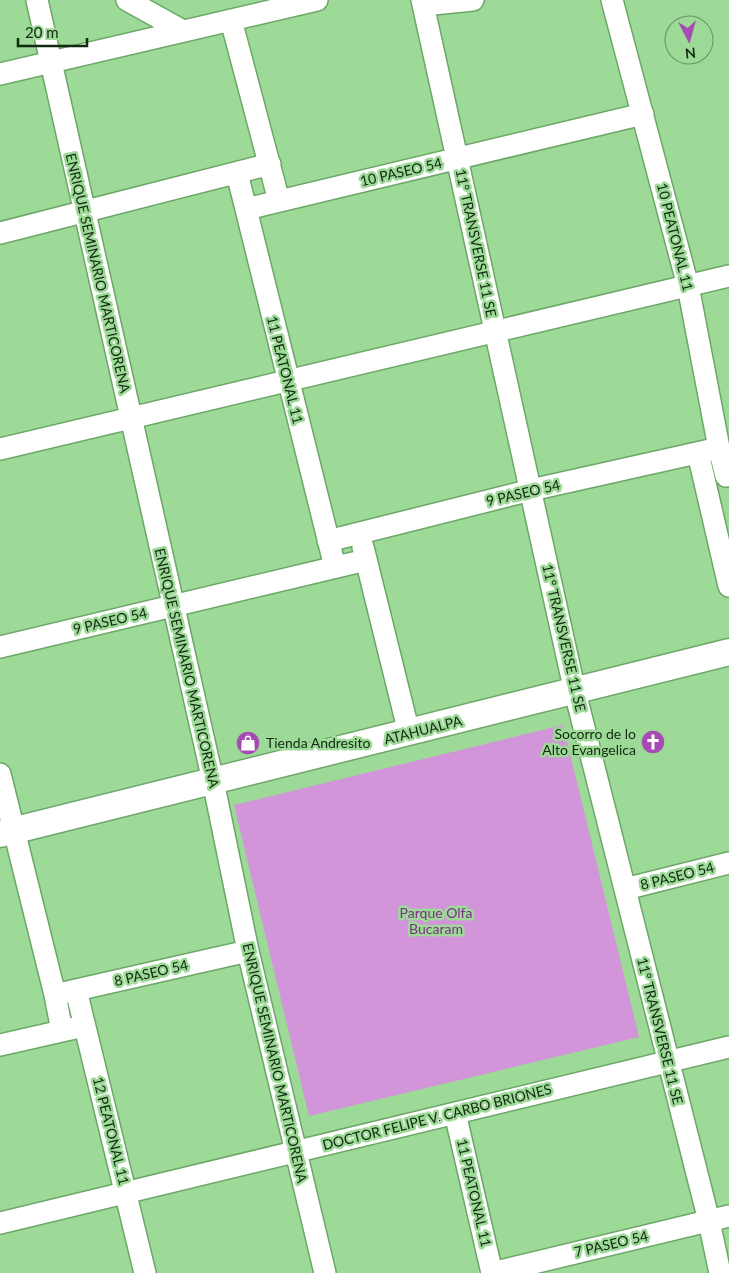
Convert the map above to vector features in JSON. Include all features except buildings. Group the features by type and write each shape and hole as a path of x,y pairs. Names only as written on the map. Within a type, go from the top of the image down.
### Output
{"street":[{"path":"20,0 38,5"},
{"path":"127,0 183,31"},
{"path":"0,74 317,0"},
{"path":"423,3 473,0"},
{"name":"10 PEATONAL 11","path":"612,0 688,286 719,448 728,476"},
{"name":"11° TRANSVERSE 11 SE","path":"423,3 575,692 668,1062 719,1218 720,1273"},
{"name":"ENRIQUE SEMINARIO MARTICORENA","path":"38,5 213,781 248,951 324,1273"},
{"path":"231,20 280,201"},
{"name":"10 PASEO 54","path":"246,209 643,114"},
{"path":"0,233 270,164"},
{"name":"11 PEATONAL 11","path":"237,172 334,567"},
{"path":"0,449 288,380 496,333 729,276"},
{"name":"9 PASEO 54","path":"328,541 531,490 719,448"},
{"path":"698,453 729,586"},
{"path":"705,483 728,476"},
{"path":"359,533 409,733"},
{"name":"9 PASEO 54","path":"0,647 366,560"},
{"name":"ATAHUALPA","path":"7,832 575,692 729,652"},
{"name":"12 PEATONAL 11","path":"0,774 7,832 66,992 85,1025 145,1273"},
{"name":"8 PASEO 54","path":"625,889 729,863"},
{"name":"8 PASEO 54","path":"66,992 248,951"},
{"name":"12 PEATONAL 11","path":"62,1031 66,992"},
{"path":"0,1045 85,1025"},
{"name":"DOCTOR FELIPE V. CARBO BRIONES","path":"0,1223 729,1047"},
{"name":"11 PEATONAL 11","path":"455,1113 492,1273"},
{"name":"7 PASEO 54","path":"492,1273 534,1268 719,1218"}],"green space":[{"name":"Parque Olfa Bucaram","path":"563,725 639,1037 309,1116 234,805"}],"place":[{"name":"Socorro de lo Alto Evangelica","path":"653,742"},
{"name":"Tienda Andresito","path":"248,743"}]}
